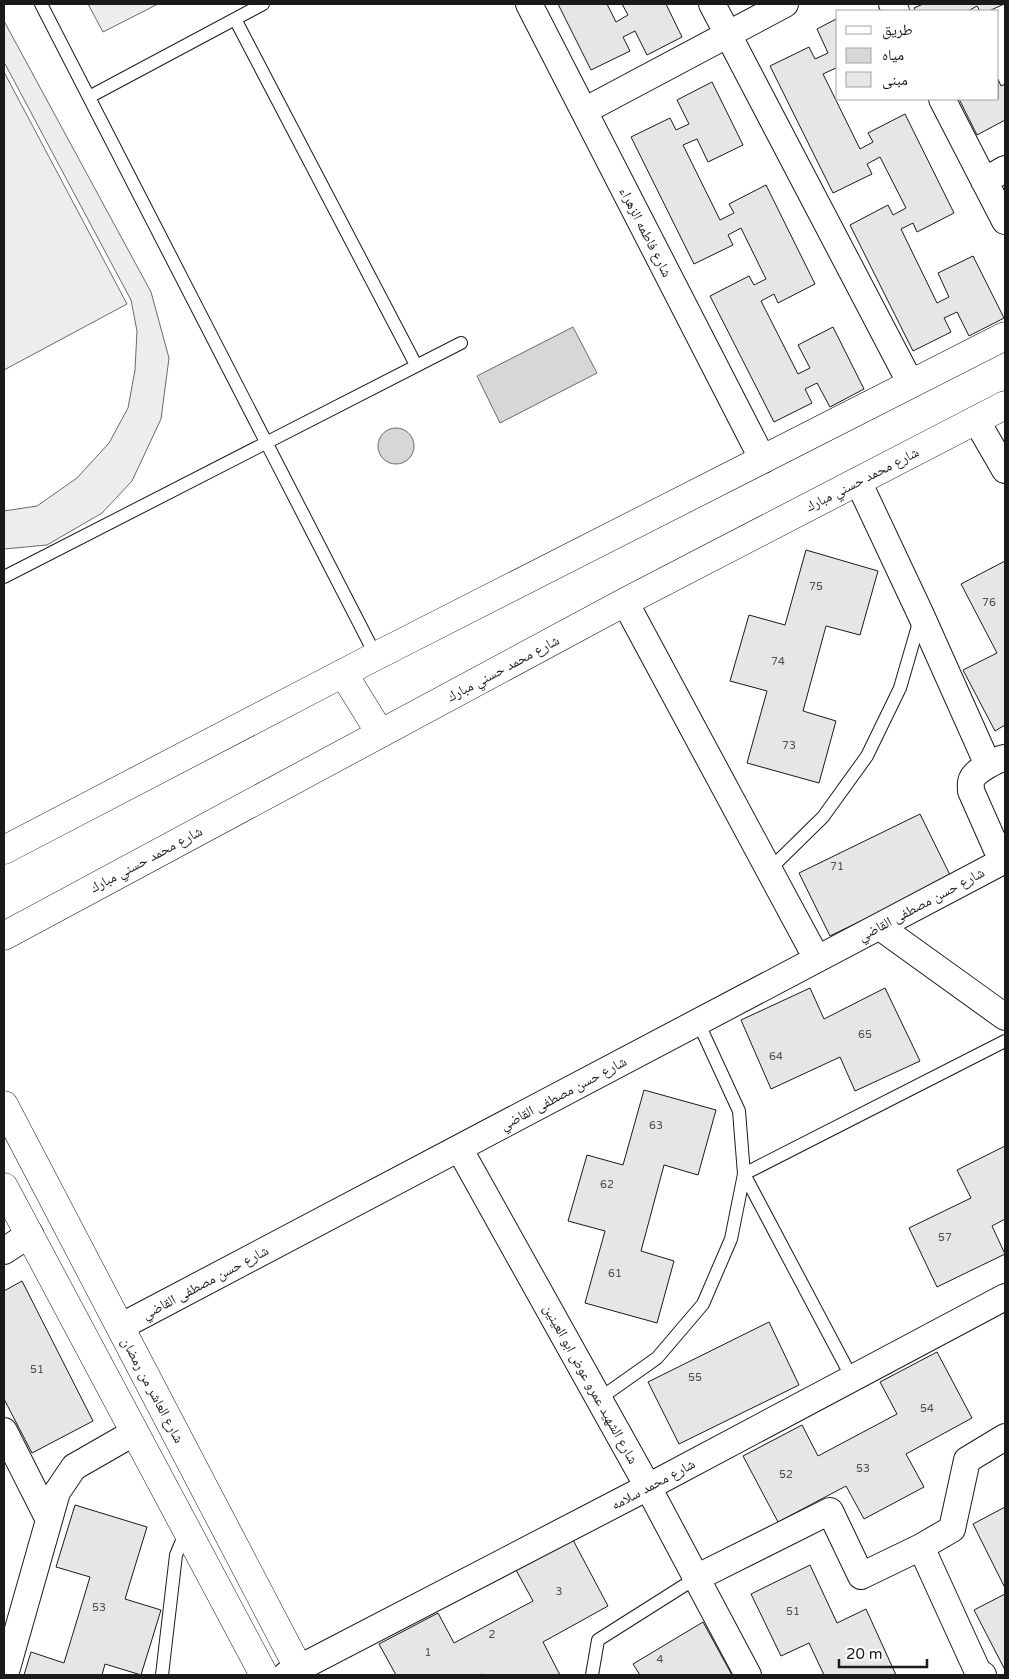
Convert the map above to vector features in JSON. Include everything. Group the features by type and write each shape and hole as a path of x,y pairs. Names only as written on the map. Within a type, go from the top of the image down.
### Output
{"street":[{"name":"شارع فاطمه الزهراء","path":"528,4 763,460"},
{"path":"712,4 911,384"},
{"path":"584,111 785,4"},
{"path":"943,100 995,175 1005,221"},
{"path":"4,850 376,656 1005,336"},
{"name":"شارع محمد حسني مبارك","path":"4,936 625,602 1005,405"},
{"path":"976,420 1005,470"},
{"path":"858,481 921,615 997,762 980,770 972,779 971,791 1004,861"},
{"path":"625,602 817,960"},
{"path":"343,673 380,733"},
{"name":"شارع حسن مصطفى القاضي","path":"120,1327 1004,861"},
{"path":"880,927 1005,1017"},
{"name":"شارع العاشر من رمضان","path":"4,1105 120,1327 296,1673"},
{"name":"شارع الشهيد عمرو عوض ابو العينين","path":"459,1148 648,1487 748,1675"},
{"path":"4,1187 264,1675"},
{"path":"4,1251 23,1223 50,1193"},
{"name":"شارع محمد سلامه","path":"296,1673 852,1378 1003,1304"},
{"path":"4,1431 49,1520"},
{"path":"4,1675 57,1492 74,1467 135,1432"},
{"path":"696,1578 830,1510 861,1576 952,1529 967,1460 1005,1437"},
{"path":"921,1546 978,1674"}],"lane":[{"path":"41,4 376,656"},
{"path":"89,97 263,4"},
{"path":"234,19 416,365"},
{"path":"4,577 461,343"},
{"path":"769,870 823,818 867,756 900,688 921,615"},
{"path":"599,1399 657,1358 703,1304 731,1238 744,1174 739,1110 698,1022"},
{"path":"744,1174 1005,1041"},
{"path":"744,1174 852,1378"},
{"path":"162,1675 176,1555 181,1543 189,1534"},
{"path":"592,1675 598,1640 696,1578"}],"shaded area":[{"path":"88,4 158,4 103,32"},
{"path":"4,21 151,292 169,358 161,419 132,481 102,513 47,545 4,549 4,511 37,506 77,478 109,443 128,408 135,370 137,331 131,300 4,62"},
{"path":"4,72 127,304 4,370"}],"water":[{"path":"573,327 597,373 500,423 477,376"},
{"path":"396,428 403,429 409,433 413,439 413,453 409,459 403,463 396,464 389,463 383,459 379,453 378,446 379,439 383,433 389,429"}],"building":[{"path":"558,4 607,4 616,22 628,15 622,4 666,4 682,37 647,55 635,31 623,37 630,51 591,70"},
{"path":"923,4 1004,4 991,10 979,10 977,6 970,10 915,10 914,8"},
{"path":"836,19 836,68 823,74 860,149 873,142 868,133 905,114 954,213 917,232 913,223 901,229 937,303 949,297 938,273 973,256 1004,318 969,336 957,312 944,318 951,332 913,351 850,225 888,205 893,215 906,208 880,157 867,164 872,174 833,193 770,66 809,47 815,59 828,53 817,29"},
{"path":"999,81 1001,86 1005,84 1005,120 977,135 960,100 999,100"},
{"path":"712,82 743,145 708,162 697,139 683,145 720,220 734,213 729,204 766,185 815,284 778,303 774,294 761,301 798,374 810,368 798,345 833,327 864,389 830,407 817,383 805,389 812,403 774,422 710,296 749,276 754,285 766,279 741,228 728,235 733,245 694,264 631,137 670,118 676,130 689,124 677,100"},
{"path":"806,550 878,571 860,635 826,626 803,711 836,721 819,783 747,763 767,691 730,681 749,615 785,625"},
{"path":"1005,561 1005,725 995,731 963,670 997,653 961,584"},
{"path":"920,814 951,877 830,936 799,873"},
{"path":"810,988 824,1019 885,988 920,1061 855,1091 840,1057 771,1089 741,1020"},
{"path":"644,1090 716,1110 698,1175 664,1165 641,1251 674,1261 657,1323 585,1303 605,1231 568,1221 587,1155 623,1165"},
{"path":"1005,1146 1005,1219 992,1226 1005,1254 937,1287 909,1228 971,1198 957,1170"},
{"path":"22,1281 93,1421 32,1453 4,1399 4,1291"},
{"path":"769,1322 799,1385 679,1444 648,1382"},
{"path":"937,1352 972,1418 906,1454 924,1487 864,1519 846,1486 778,1522 743,1456 802,1425 818,1456 897,1414 880,1382"},
{"path":"75,1505 147,1527 125,1599 161,1610 141,1675 105,1664 102,1675 24,1675 31,1652 64,1663 90,1577 56,1567"},
{"path":"1005,1507 1005,1588 973,1524"},
{"path":"573,1540 608,1606 543,1642 560,1675 396,1675 379,1644 438,1613 454,1643 533,1601 516,1570"},
{"path":"810,1565 837,1623 866,1609 896,1675 824,1675 809,1643 781,1656 751,1594"},
{"path":"1005,1594 1005,1670 974,1610"},
{"path":"703,1622 732,1675 640,1675 633,1664"}]}
